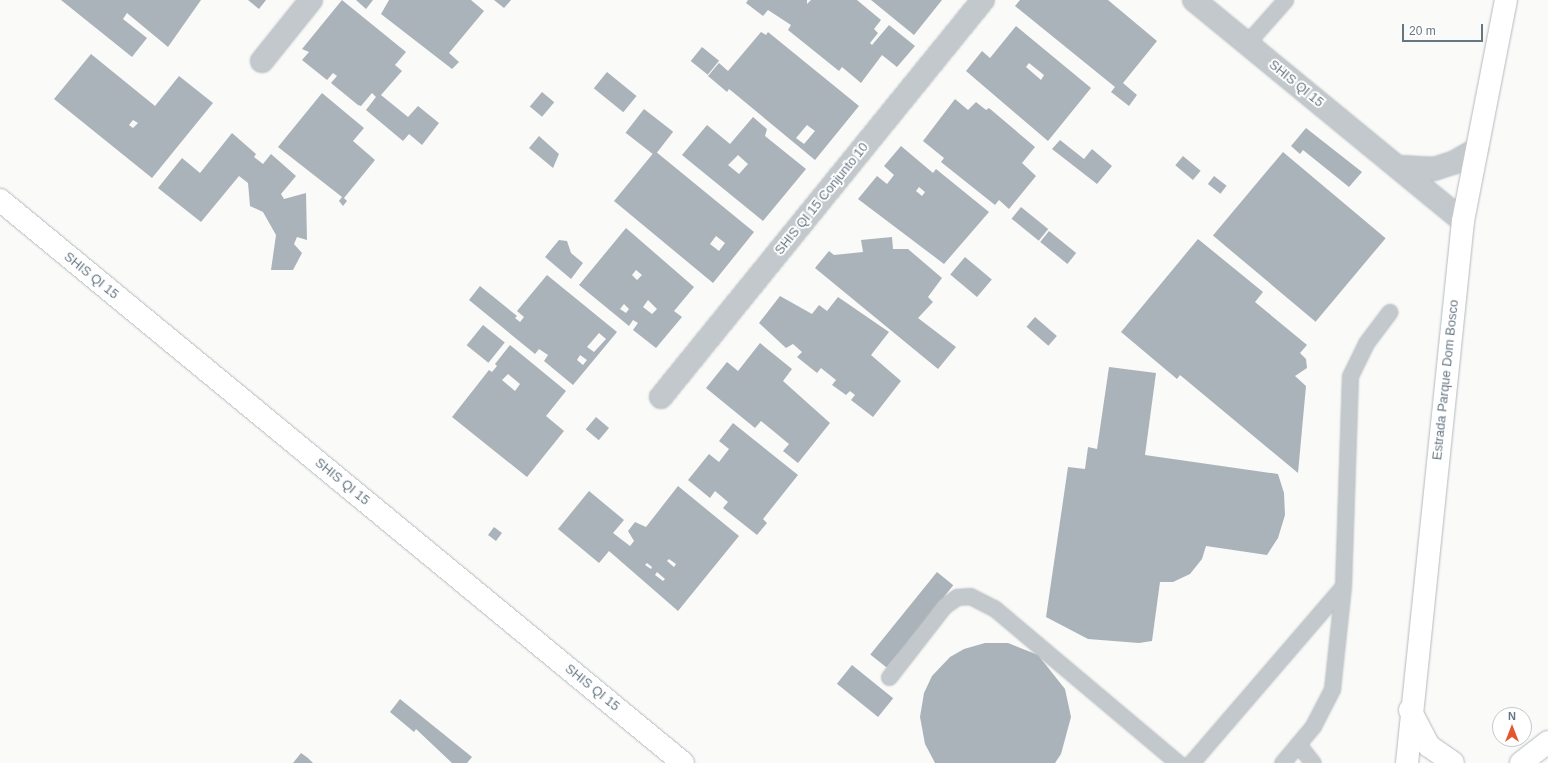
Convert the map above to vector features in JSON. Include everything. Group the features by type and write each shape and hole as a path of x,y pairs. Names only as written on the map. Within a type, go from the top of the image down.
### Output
{"main road":[{"name":"Estrada Parque Dom Bosco","path":"1407,763 1410,709 1463,221 1506,0"},
{"name":"SHIS QI 15","path":"2,206 683,763"},
{"path":"1410,709 1429,746 1453,763"},
{"path":"1521,763 1548,742"}],"street":[{"path":"262,61 312,0"},
{"name":"SHIS QI 15 Conjunto 10","path":"661,397 983,0"},
{"name":"SHIS QI 15","path":"1194,0 1246,44 1400,167 1463,221"},
{"path":"1400,167 1434,169 1454,163 1477,150"}],"lane":[{"path":"1246,44 1285,0"},
{"path":"1282,763 1298,744 1332,689 1343,586 1350,376 1366,343 1389,312"},
{"path":"1191,763 1343,586"},
{"path":"889,677 944,606 957,597 970,596 994,608 1178,763"},
{"path":"1298,744 1313,763"}],"building":[{"path":"61,0 201,0 168,47 127,13 123,19 147,38 132,57"},
{"path":"248,0 266,0 259,9"},
{"path":"342,0 406,52 395,65 402,71 381,95 408,117 418,106 439,123 422,145 409,134 403,141 366,110 376,97 372,93 361,106 358,105 331,83 337,76 333,73 327,80 302,60 309,52 302,49"},
{"path":"356,0 373,0 366,9"},
{"path":"389,0 471,0 484,11 449,53 459,62 452,69 381,14"},
{"path":"494,0 511,0 504,8"},
{"path":"748,0 807,0 807,4 811,0 857,0 881,20 874,29 878,33 870,43 872,45 889,25 915,46 897,67 882,55 861,83 842,67 839,71 788,30 791,25 768,10 763,16 746,3"},
{"path":"871,0 942,0 914,35"},
{"path":"1020,0 1108,0 1157,41 1123,83 1137,95 1129,106 1111,92 1115,87 1015,6"},
{"path":"1016,26 1091,88 1048,141 966,71 982,51 990,58","holes":["1029,63 1044,75 1041,80 1026,67"]},
{"path":"761,32 766,35 768,32 859,106 815,160 729,89 727,92 708,76 719,63 728,71","holes":["807,125 815,131 804,144 796,138"]},
{"path":"702,47 719,61 708,75 691,61"},
{"path":"91,54 155,106 179,76 213,103 152,178 54,99","holes":["133,120 138,123 133,128 129,125"]},
{"path":"607,72 637,96 623,112 594,88"},
{"path":"542,92 554,102 542,117 530,107"},
{"path":"322,93 364,128 353,141 375,160 344,198 347,201 343,206 339,201 342,197 278,147"},
{"path":"955,99 968,110 976,102 986,110 989,108 1035,147 1022,163 1036,176 1009,209 999,200 995,205 941,162 944,158 923,141"},
{"path":"644,109 673,132 655,155 626,133"},
{"path":"753,117 767,129 765,136 806,169 763,221 682,155 707,125 730,144","holes":["738,155 748,164 739,174 728,165"]},
{"path":"1306,128 1362,172 1349,187 1303,150 1300,154 1291,146"},
{"path":"232,133 256,154 254,157 263,164 271,154 296,176 281,194 284,199 306,193 307,240 297,237 294,244 302,253 293,270 271,270 276,235 263,212 250,206 248,183 239,176 201,222 158,188 182,158 200,173"},
{"path":"539,136 559,154 553,168 529,148"},
{"path":"1060,140 1084,159 1092,149 1112,166 1097,184 1052,149"},
{"path":"901,146 933,173 936,169 989,212 944,264 858,199 877,176 887,184 894,175 884,166","holes":["919,187 925,192 922,196 916,191"]},
{"path":"655,151 754,232 713,283 614,201","holes":["716,236 725,243 719,251 710,244"]},
{"path":"1283,152 1386,238 1316,322 1213,235"},
{"path":"1183,156 1201,171 1193,180 1175,165"},
{"path":"1214,176 1227,186 1220,194 1208,184"},
{"path":"1021,207 1048,229 1039,241 1012,219"},
{"path":"626,228 694,287 674,311 682,317 656,348 633,330 638,323 633,320 629,326 579,285","holes":["636,270 642,275 637,280 632,275","648,300 657,309 652,314 643,307","624,304 629,309 626,313 620,309"]},
{"path":"1049,231 1076,253 1067,264 1040,242"},
{"path":"892,237 893,249 908,249 942,278 928,297 933,302 918,318 956,347 938,369 815,268 829,251 834,255 863,252 861,240"},
{"path":"1198,239 1263,292 1255,302 1307,345 1300,353 1306,359 1307,368 1295,376 1306,386 1298,473 1180,375 1177,379 1121,332"},
{"path":"559,240 567,241 571,253 583,263 571,279 545,257"},
{"path":"965,257 992,279 977,297 950,275"},
{"path":"547,275 617,332 573,385 544,361 548,355 539,349 535,354 469,300 480,286 517,316 515,318 520,322 524,317 517,311","holes":["599,333 606,339 594,352 587,347","580,355 587,360 583,365 577,360"]},
{"path":"780,296 812,314 819,305 827,311 838,297 889,332 871,355 901,381 873,417 851,400 855,395 850,391 846,395 832,385 836,380 821,368 817,373 797,357 802,352 793,344 786,348 759,323"},
{"path":"1035,317 1057,336 1048,346 1026,327"},
{"path":"483,325 505,343 488,363 467,345"},
{"path":"760,343 792,369 783,381 830,423 798,463 783,451 789,444 761,421 755,428 706,388 727,362 738,371"},
{"path":"510,345 566,391 546,416 564,431 527,477 452,417 489,370 492,372 497,366 495,364","holes":["508,374 520,384 515,391 502,380"]},
{"path":"1109,367 1156,373 1145,455 1278,474 1284,493 1285,515 1278,538 1267,555 1206,546 1202,559 1190,574 1173,582 1160,582 1152,641 1139,643 1088,639 1046,617 1068,467 1085,469 1088,447 1097,449"},
{"path":"596,417 609,428 599,440 586,429"},
{"path":"733,423 798,475 763,519 767,523 757,535 723,508 728,502 715,491 710,498 688,480 709,454 719,462 729,449 719,441"},
{"path":"678,486 739,536 678,611 609,551 599,563 558,529 589,491 624,520 613,533 630,546 634,541 628,531 635,522 646,527","holes":["669,559 676,564 674,567 667,561","647,563 652,567 651,569 645,565","657,572 665,579 663,581 655,575"]},
{"path":"494,527 502,533 496,541 488,535"},
{"path":"937,572 953,585 887,668 870,654"},
{"path":"985,643 1008,643 1038,655 1065,689 1071,717 1061,754 1055,763 935,763 925,744 920,717 924,693 932,676 950,657 964,649"},
{"path":"852,665 893,698 878,717 837,684"},
{"path":"400,699 472,757 467,763 452,763 416,729 414,732 390,712"},
{"path":"301,753 308,758 313,763 293,763"}]}
